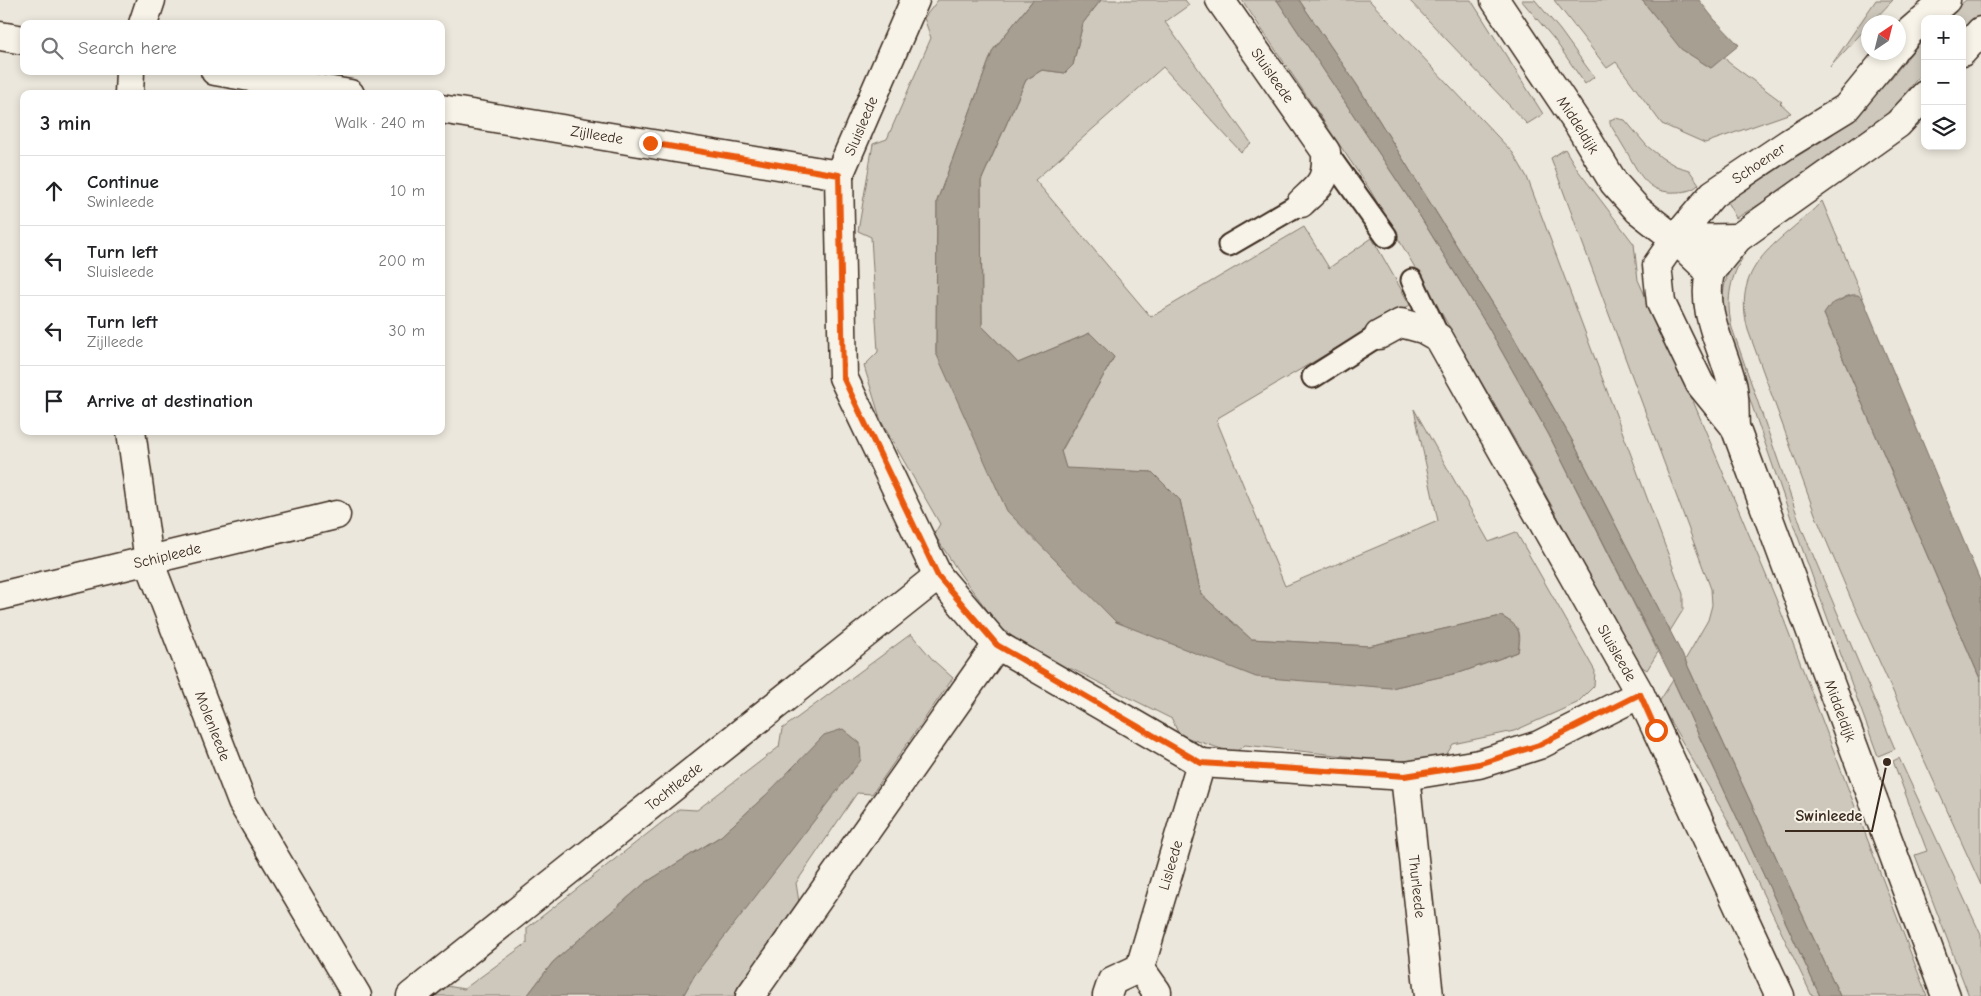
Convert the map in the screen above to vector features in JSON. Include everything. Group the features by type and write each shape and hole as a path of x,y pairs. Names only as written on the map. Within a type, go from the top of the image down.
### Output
{"street":[{"path":"144,20 151,0"},
{"name":"Sluisleede","path":"915,0 839,175 843,377 938,576 997,645 1201,763 1405,776 1479,764 1539,745 1640,694 1439,338"},
{"name":"Sluisleede","path":"1220,0 1326,152"},
{"name":"Middeldijk","path":"1495,0 1580,127 1614,183 1638,210 1675,239 1710,272 1706,288 1708,309 1732,383 1735,427 1946,996"},
{"path":"1906,36 1946,0"},
{"path":"1966,48 1981,31"},
{"path":"0,36 20,39"},
{"name":"Schoener","path":"1675,239 1712,194 1846,108 1885,60"},
{"path":"129,90 130,75"},
{"path":"238,75 326,90"},
{"path":"1710,272 1738,238 1898,124 1921,98"},
{"name":"Zijlleede","path":"445,110 839,175"},
{"path":"1301,203 1322,184 1327,166 1326,152"},
{"path":"1675,239 1738,238"},
{"name":"Middeldijk","path":"1675,239 1658,265 1661,303 1700,384 1735,427"},
{"path":"1379,335 1401,323 1423,329 1439,338"},
{"name":"Molenleede","path":"132,435 148,561 242,802 357,996"},
{"name":"Schipleede","path":"0,596 336,515"},
{"name":"Tochtleede","path":"411,996 938,576"},
{"path":"750,996 997,645"},
{"path":"1640,694 1780,996"},
{"name":"Lisleede","path":"1140,968 1201,763"},
{"name":"Thurleede","path":"1405,776 1429,996"},
{"path":"1107,996 1112,981 1140,968 1157,992 1156,996"}],"lane":[{"name":"Sluisleede","path":"1326,152 1386,236"},
{"path":"1229,245 1301,203"},
{"name":"Sluisleede","path":"1412,280 1439,338"},
{"path":"1313,377 1379,335"}],"shaded area":[{"path":"938,0 1033,0 993,50 937,201 936,353 1116,622 1391,688 1462,672 1518,652 1520,639 1516,626 1501,616 1369,646 1251,639 1201,594 1180,500 1152,472 1066,469 1061,452 1114,357 1090,333 1018,363 982,326 981,181 1026,80 1042,70 1065,73 1073,65 1083,23 1101,0 1185,0 1189,5 1165,22 1251,143 1241,152 1163,67 1035,180 1151,317 1304,227 1329,268 1372,238 1410,305 1216,419 1285,586 1438,521 1414,409 1489,542 1516,532 1595,671 1594,686 1577,703 1514,731 1453,744 1443,760 1365,766 1354,757 1245,745 1234,753 1179,735 1172,719 1072,669 1055,669 1000,627 960,574 934,534 940,524 881,421 864,366 878,352 871,237 858,231 873,144 887,139 931,38 924,18"},
{"path":"1033,0 1101,0 1083,23 1073,65 1065,73 1042,70 1026,80 981,181 982,326 1018,363 1090,333 1114,357 1061,451 1066,468 1152,472 1180,500 1201,594 1251,639 1369,646 1501,616 1516,626 1518,630 1518,652 1462,672 1391,688 1256,677 1116,622 1007,511 936,353 937,201 993,50"},
{"path":"1242,0 1277,0 1412,203 1488,327 1549,435 1658,652 1647,670 1639,665 1522,452 1370,190"},
{"path":"1277,0 1299,0 1357,85 1514,338 1573,442 1685,660 1840,996 1820,996 1673,680 1549,435 1488,327 1412,203"},
{"path":"1299,0 1369,0 1513,153 1527,177 1683,594 1683,610 1670,631 1573,442 1514,338 1357,85"},
{"path":"1409,0 1471,0 1543,114 1527,124"},
{"path":"1521,0 1535,0 1560,30 1594,77 1585,84 1554,39"},
{"path":"1554,0 1642,0 1682,49 1711,68 1724,56 1728,62 1782,102 1780,103 1791,113 1705,143 1662,124 1616,62 1607,68"},
{"path":"1642,0 1699,0 1739,45 1711,68 1681,49"},
{"path":"1876,0 1893,0 1879,15 1866,15"},
{"path":"1966,0 1981,0 1981,16 1966,28 1966,15 1948,15"},
{"path":"1861,22 1861,34 1830,67"},
{"path":"1921,41 1921,74 1889,114 1820,169 1736,218 1726,200 1830,136 1856,115"},
{"path":"1615,118 1625,120 1647,146 1662,158 1676,166 1689,170 1699,184 1692,189 1680,192 1667,192 1652,187 1637,170 1610,124 1610,120"},
{"path":"1565,149 1577,169 1634,244 1638,280 1693,401 1776,599 1927,996 1840,996 1685,660 1708,620 1712,605 1711,589 1551,158"},
{"path":"1822,201 1863,299 1852,295 1847,296 1824,314 1981,681 1981,885 1851,599 1815,514 1748,330 1744,306 1746,287 1753,270 1763,255 1776,242"},
{"path":"1739,254 1742,259 1734,275 1729,301 1732,328 1802,529 1895,749 1878,756 1791,518 1724,325 1724,288 1729,272"},
{"path":"1852,295 1858,295 1863,299 1981,583 1981,681 1824,314 1831,304"},
{"path":"911,634 934,661 953,678 872,794 857,793 796,883 799,902 734,996 683,996 694,976 766,795 721,836 645,883 553,962 527,996 436,996 447,986 464,989 527,943 527,928 679,809 697,810 779,747 782,729"},
{"path":"1673,680 1820,996 1812,996 1726,817 1659,702"},
{"path":"843,729 860,743 861,760 694,976 683,996 527,996 553,962 645,883 721,836 766,795 824,735"},
{"path":"1899,758 1981,935 1981,996 1969,996 1915,855 1927,851 1893,761"}],"place":[{"name":"Swinleede","path":"1887,762"}],"route":[{"path":"650,143 839,175 843,377 938,576 997,645 1201,763 1405,776 1479,764 1539,745 1640,694 1656,730"}]}
